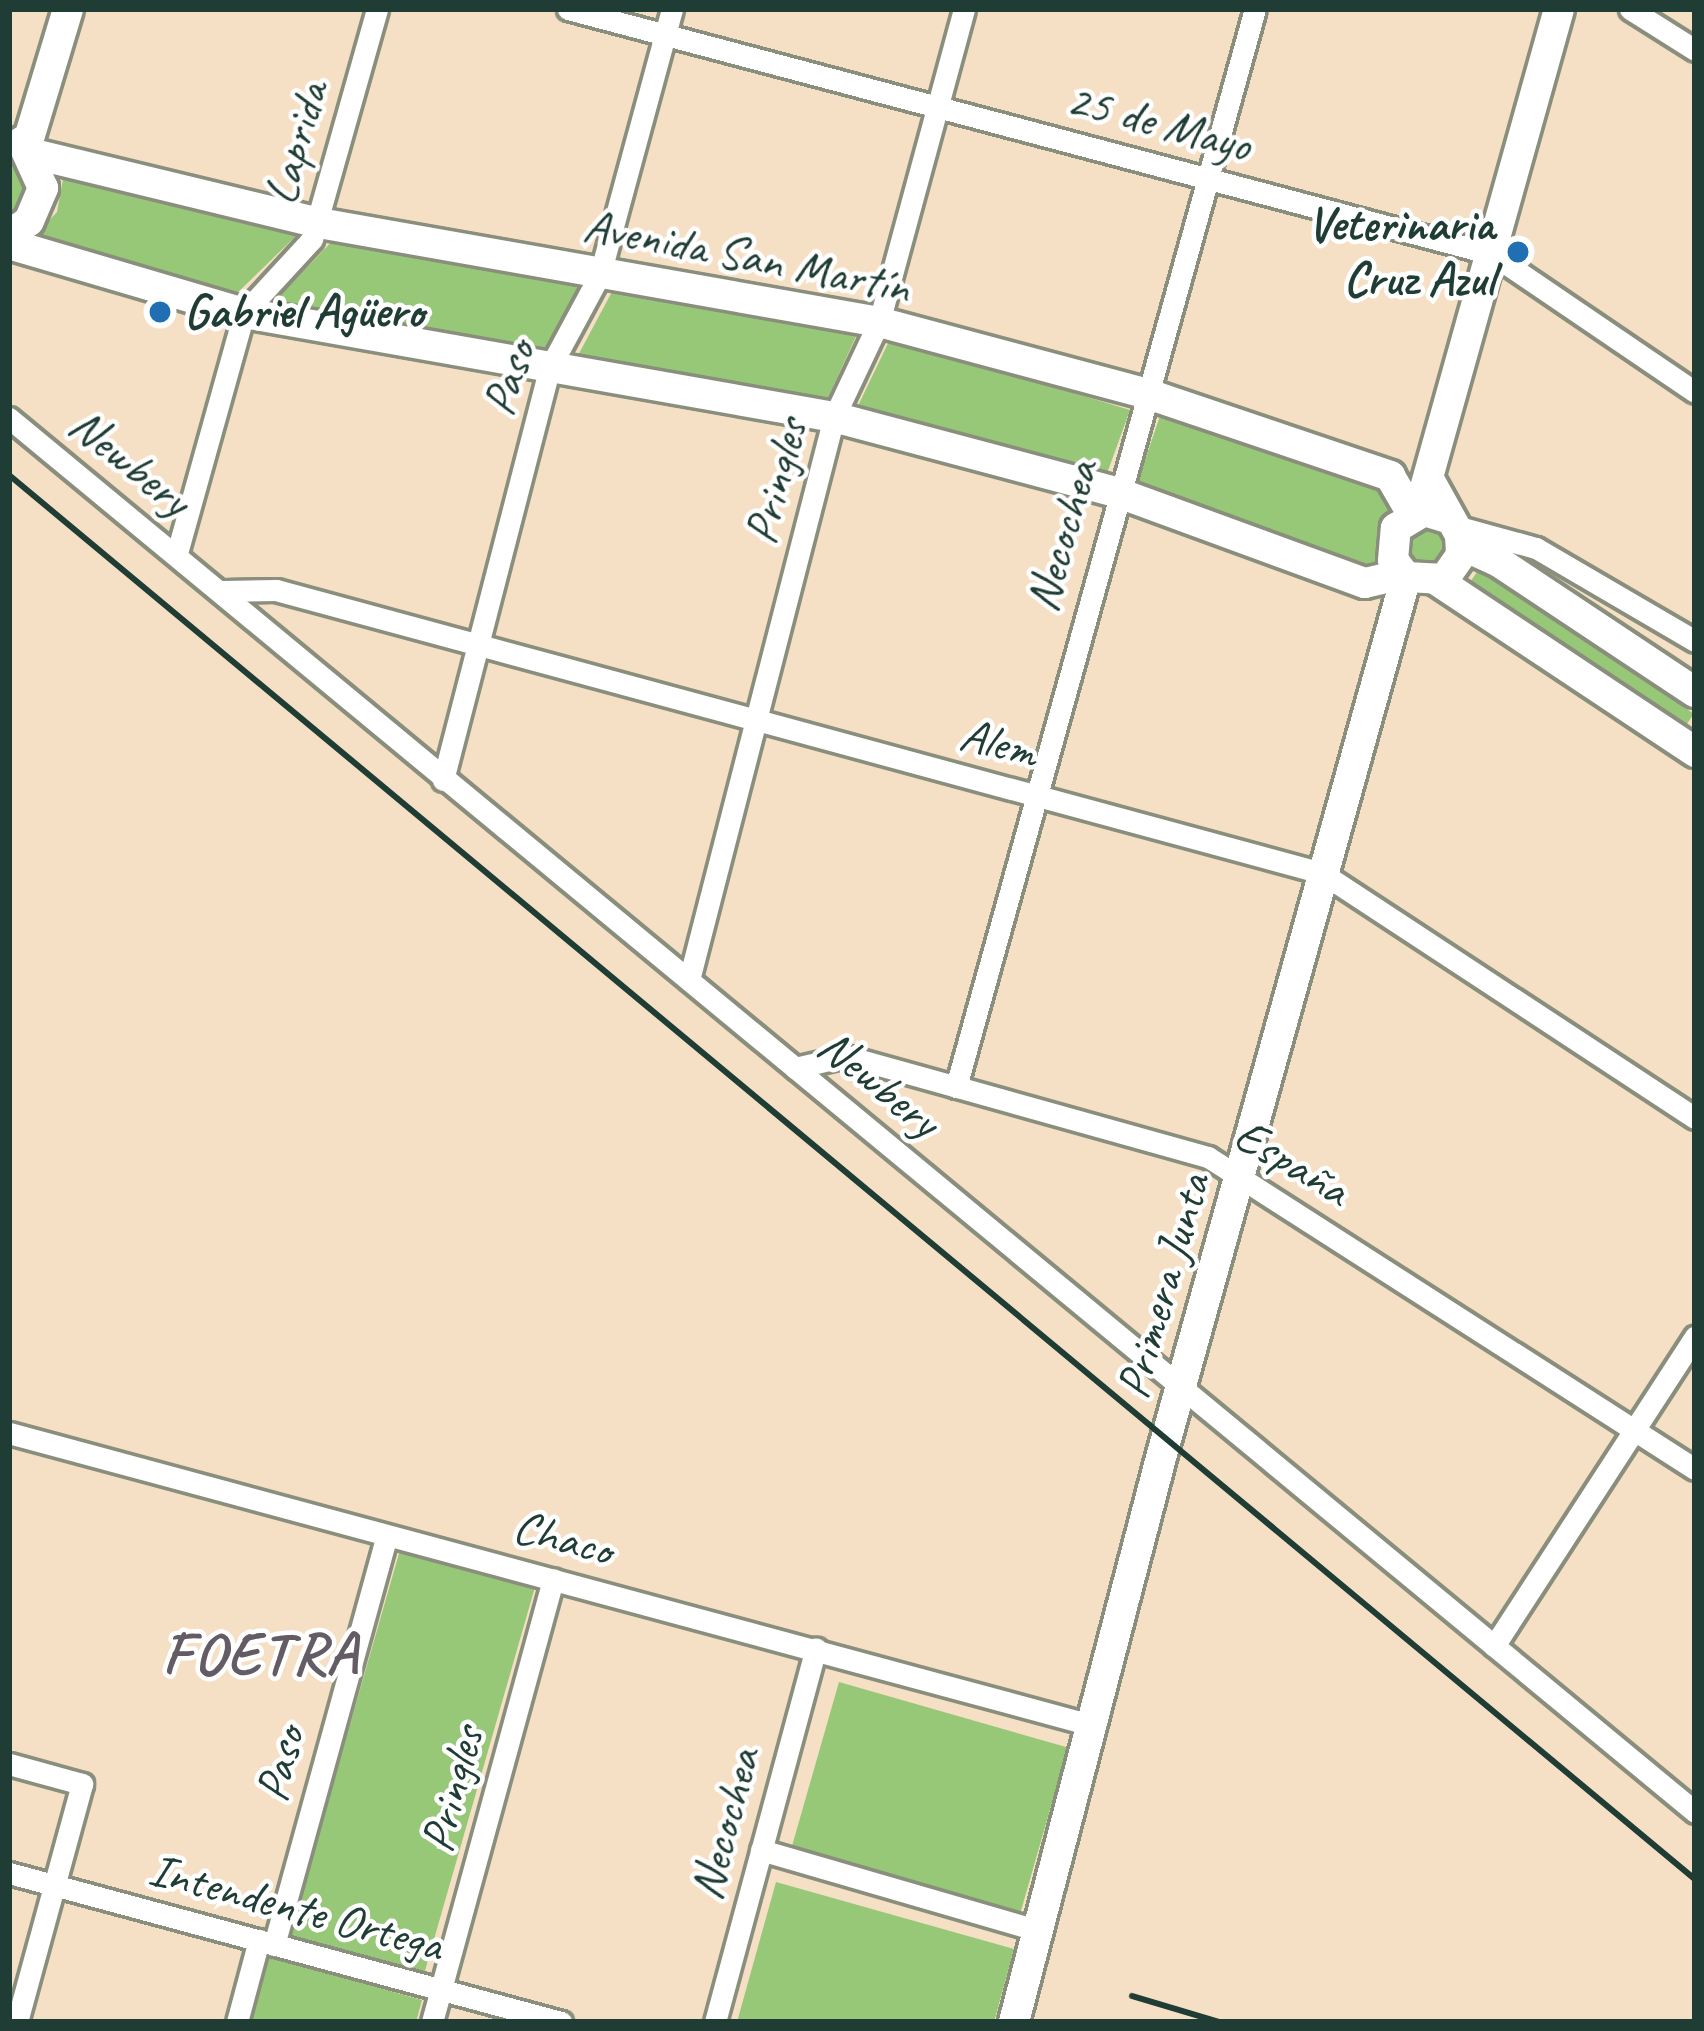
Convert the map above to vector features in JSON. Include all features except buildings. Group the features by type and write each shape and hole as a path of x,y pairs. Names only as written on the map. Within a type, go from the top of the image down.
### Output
{"main road":[{"path":"9,235 39,206 41,170 23,144 68,9"},
{"path":"1438,581 1458,565 1439,523 1430,481 1559,9"},
{"name":"Avenida San Martín","path":"23,144 319,223 879,322 1148,394 1390,476 1439,523 1695,692"},
{"path":"9,244 244,313 834,417 1116,492 1365,584 1405,576 1438,581 1695,752"},
{"name":"Primera Junta","path":"1015,2022 1405,576 1392,538 1439,523"}],"street":[{"name":"Laprida","path":"177,554 244,313 319,223 377,9"},
{"name":"25 de Mayo","path":"568,9 1492,254 1695,392"},
{"name":"Paso","path":"443,780 550,367 600,274 672,9"},
{"name":"Pringles","path":"688,980 834,417 879,322 964,9"},
{"name":"Necochea","path":"956,1087 1116,492 1148,394 1255,9"},
{"path":"1630,9 1695,50"},
{"name":"Newbery","path":"9,418 1695,1812"},
{"path":"1439,523 1536,548 1695,640"},
{"name":"Alem","path":"223,591 276,590 1322,873 1695,1118"},
{"name":"España","path":"795,1068 846,1056 1208,1156 1695,1469"},
{"path":"1494,1646 1695,1337"},
{"name":"Chaco","path":"9,1433 1095,1726"},
{"name":"Paso","path":"237,2022 266,1942 387,1536"},
{"name":"Pringles","path":"432,2022 554,1579"},
{"name":"Necochea","path":"715,2022 816,1648"},
{"path":"9,1764 82,1784 17,2022"},
{"path":"761,1850 1039,1931"},
{"name":"Intendente Ortega","path":"9,1873 561,2022"}],"green space":[{"path":"9,147 23,158 29,199 9,222"},
{"path":"65,168 302,230 230,300 30,241 57,212"},
{"path":"337,236 580,286 541,358 271,305"},
{"path":"614,288 858,332 826,402 575,361"},
{"path":"891,337 1130,410 1105,479 856,410"},
{"path":"1160,416 1398,498 1373,572 1135,490"},
{"path":"1428,530 1441,535 1446,548 1441,561 1428,566 1415,561 1410,548 1415,535"},
{"path":"1479,569 1694,714 1681,733 1466,588"},
{"path":"400,1550 535,1589 424,1975 289,1936"},
{"path":"839,1682 1068,1748 1021,1912 792,1846"},
{"path":"776,1882 1014,1949 994,2022 737,2022"},
{"path":"267,1956 422,2000 416,2022 249,2022"}],"railway":[{"path":"9,475 1695,1879"},
{"path":"1132,1996 1219,2022"}],"place":[{"name":"Veterinaria Cruz Azul","path":"1518,252"},
{"name":"Gabriel Agüero","path":"160,312"}],"district":[{"name":"FOETRA","path":"261,1653"}]}
